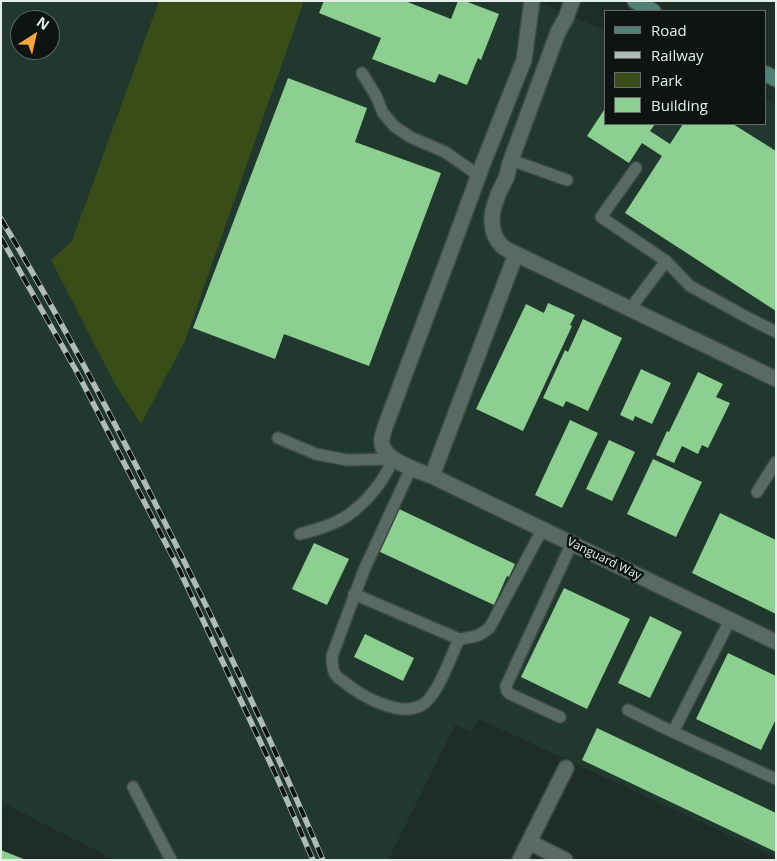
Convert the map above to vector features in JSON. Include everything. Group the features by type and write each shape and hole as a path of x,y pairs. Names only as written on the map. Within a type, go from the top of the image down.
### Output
{"street":[{"path":"393,459 384,450 382,440 480,171 524,60 532,1"},
{"path":"572,1 566,18 558,32 493,209 491,218 492,229 498,241 504,248 516,254 776,379"},
{"path":"635,1 651,10"},
{"path":"480,171 506,177"},
{"path":"432,476 485,331 516,254"},
{"name":"Vanguard Way","path":"393,459 776,642"},
{"path":"520,860 566,768"},
{"path":"529,842 565,860"}],"lane":[{"path":"362,73 376,96 383,113 394,126 410,137 445,152 480,171"},
{"path":"511,160 567,180"},
{"path":"636,168 601,217 666,261 690,286 776,332"},
{"path":"630,309 666,261"},
{"path":"278,438 316,454 347,460 393,459 379,485 358,507 346,516 319,529 300,534"},
{"path":"757,492 776,462"},
{"path":"411,468 354,594 332,656 332,665 336,675 362,695 403,709 416,708 435,693 459,639"},
{"path":"354,594 459,639 484,634 490,627 542,530"},
{"path":"560,717 510,694 506,686 572,544"},
{"path":"673,732 730,620"},
{"path":"628,710 776,779"},
{"path":"133,787 170,860"}],"shaded area":[{"path":"1,1 537,1 604,30 604,125 767,125 767,100 776,105 776,857 479,719 472,732 455,725 388,860 115,860 1,802"}],"green space":[{"path":"159,1 304,1 185,341 141,424 115,384 51,260 72,241"}],"building":[{"path":"324,1 405,1 451,19 458,1 465,1 499,14 481,60 478,58 467,85 439,74 435,83 372,59 381,38 319,13"},
{"path":"288,78 367,108 355,142 441,173 369,366 284,334 275,359 193,328"},
{"path":"604,110 604,125 654,125 650,131 670,144 682,125 735,125 776,151 776,311 625,213 662,156 642,143 629,163 587,136"},
{"path":"548,303 575,315 570,325 572,326 523,431 476,409 526,304 544,313"},
{"path":"583,319 622,338 588,411 566,401 563,407 543,398 565,350 568,352"},
{"path":"641,369 671,383 652,424 635,416 633,421 620,415"},
{"path":"698,372 723,384 716,397 730,403 708,448 702,445 698,454 682,446 674,463 656,455"},
{"path":"570,420 598,433 562,508 535,495"},
{"path":"609,440 635,452 612,501 586,489"},
{"path":"653,459 702,482 676,537 627,514"},
{"path":"397,508 515,564 509,577 507,576 494,605 378,551"},
{"path":"720,513 776,540 776,614 692,573"},
{"path":"314,543 349,559 327,605 292,589"},
{"path":"564,588 630,619 587,709 521,677"},
{"path":"650,616 682,632 650,698 618,683"},
{"path":"365,634 414,658 403,681 354,657"},
{"path":"728,653 776,676 776,719 761,750 696,719"},
{"path":"597,728 776,813 776,852 582,760"},
{"path":"1,850 26,860 1,860"}],"railway":[{"path":"1,219 84,366 161,515 245,686 323,860"},
{"path":"1,238 77,372 178,567 275,773 313,860"}]}
